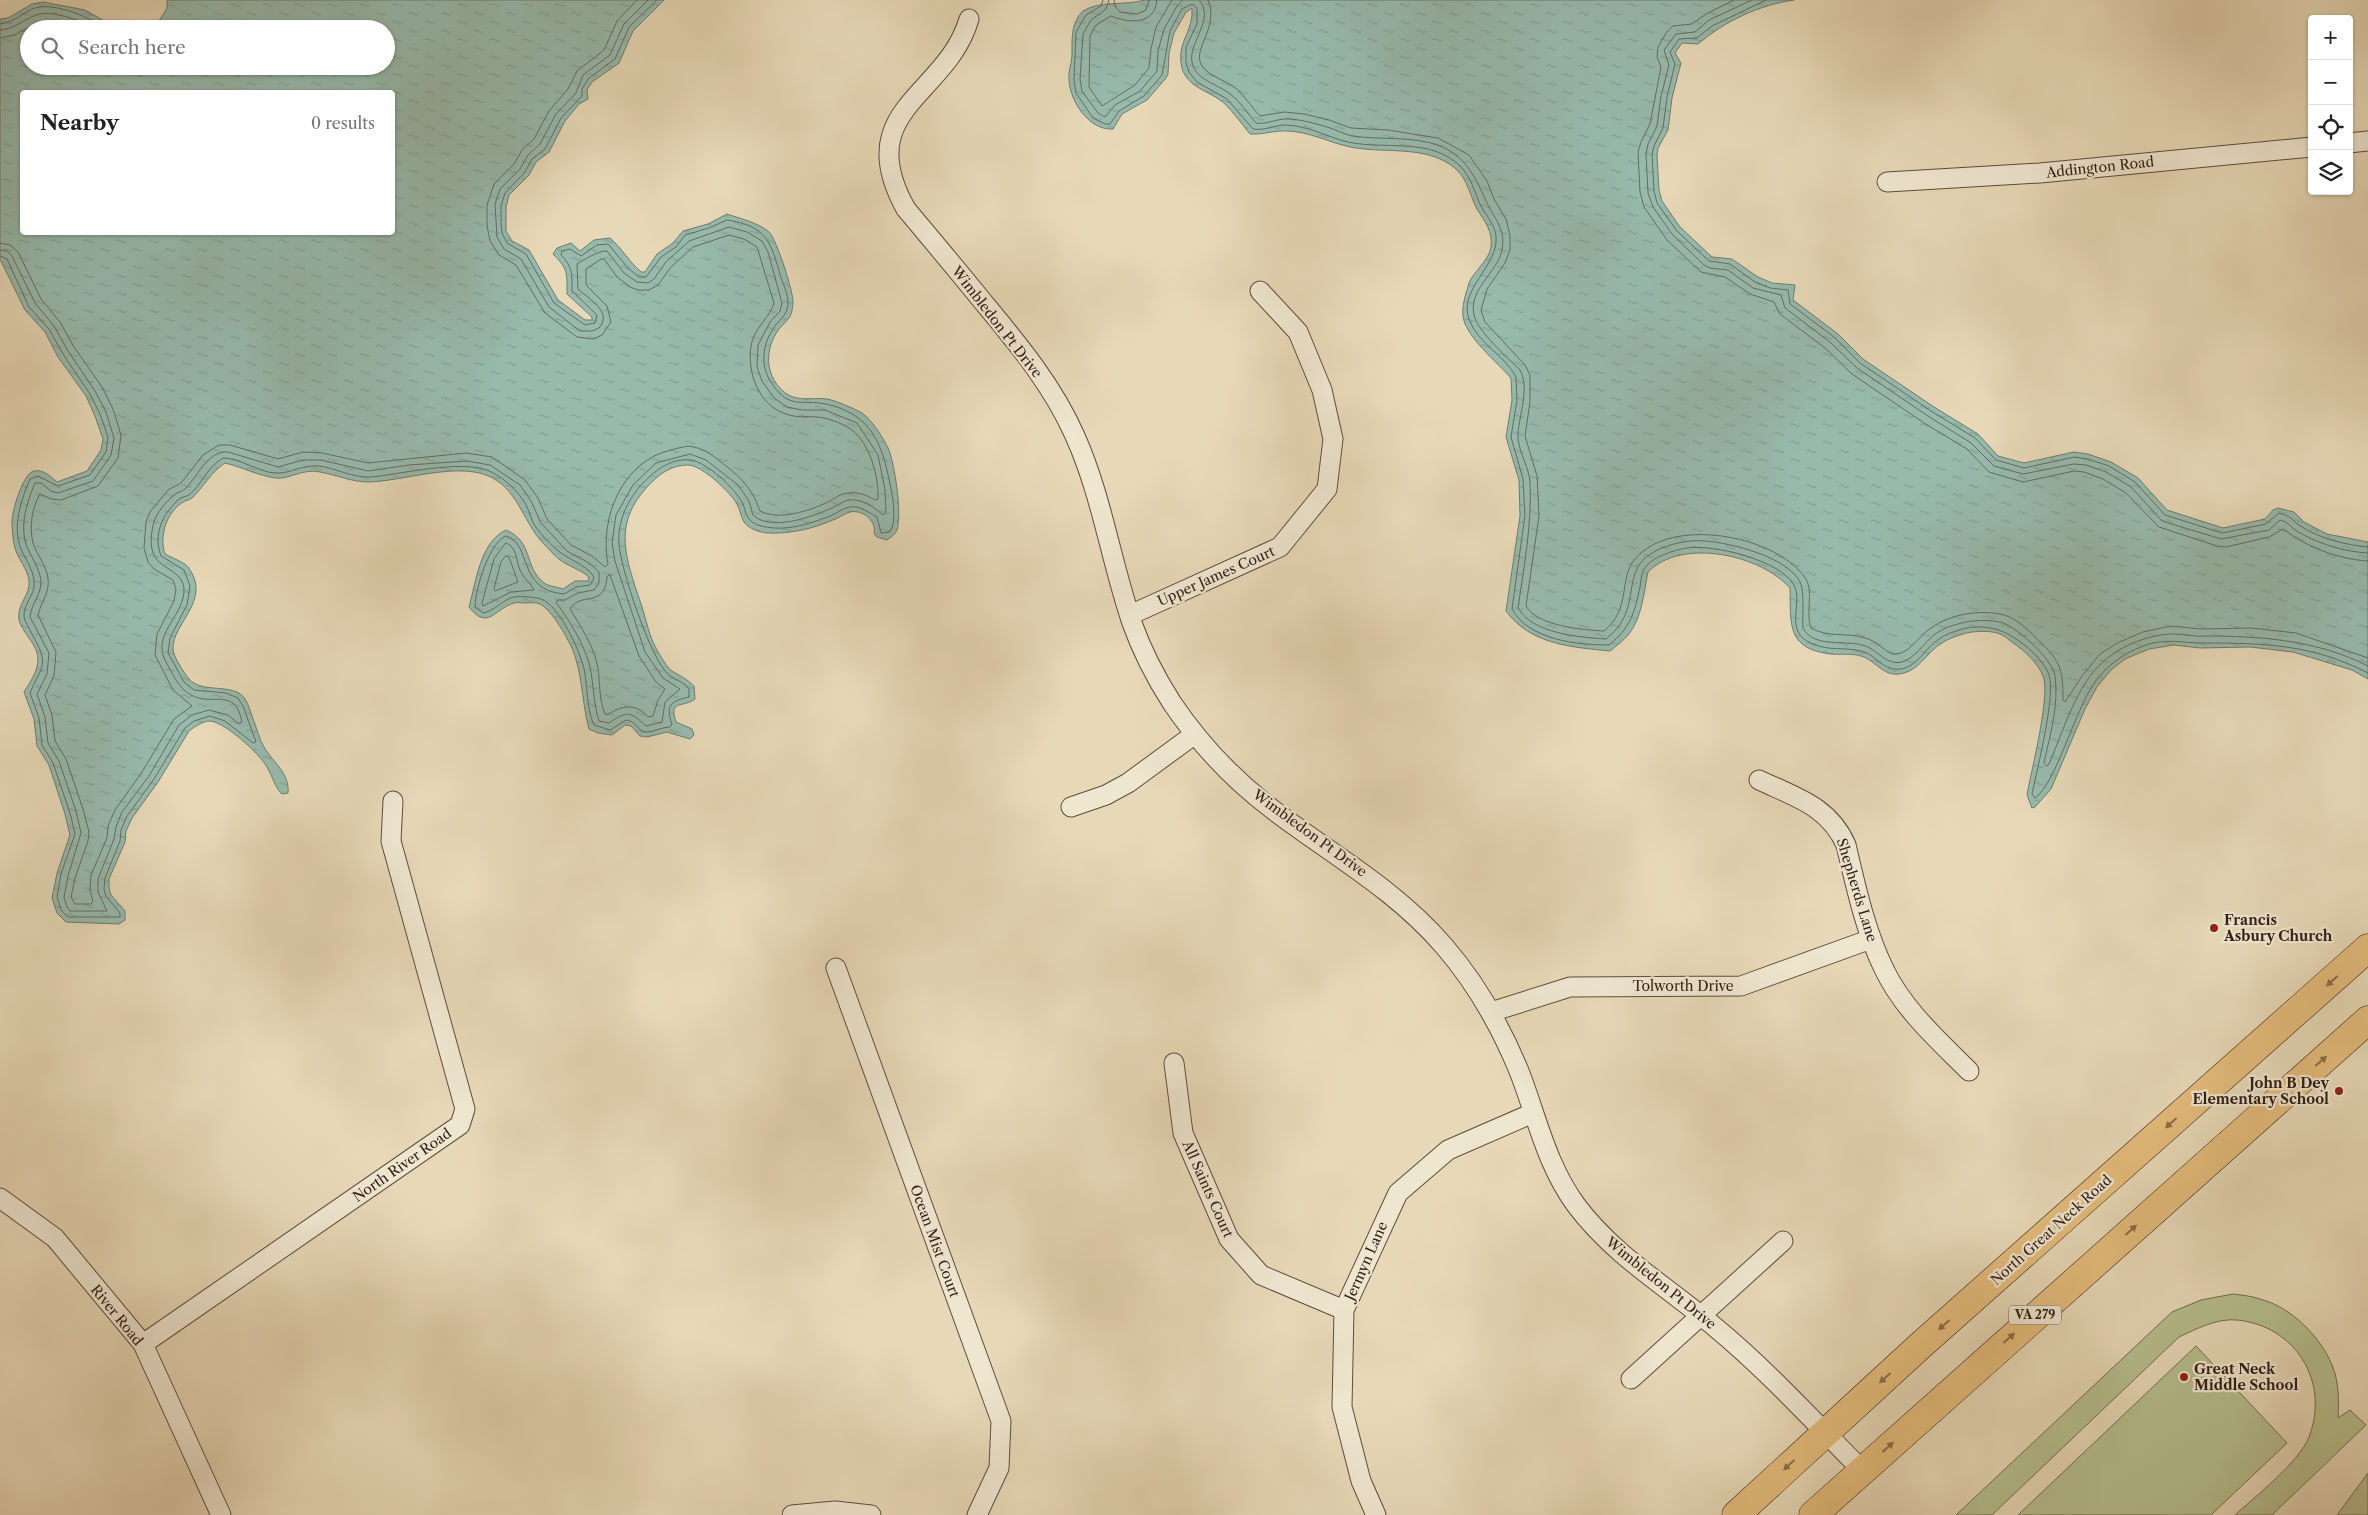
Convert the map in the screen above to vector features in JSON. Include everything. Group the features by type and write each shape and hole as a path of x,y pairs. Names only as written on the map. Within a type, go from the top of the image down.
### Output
{"main road":[{"name":"North Great Neck Road","path":"1736,1515 1824,1432 2368,948"},
{"name":"VA 279","path":"1813,1515 2368,1020"}],"street":[{"name":"Wimbledon Pt Drive","path":"969,19 961,42 950,60 904,108 895,125 890,143 890,174 896,192 906,208 1026,354 1064,412 1092,479 1130,616 1148,661 1172,702 1195,734 1236,779 1271,808 1359,869 1417,918 1444,945 1471,980 1491,1012 1520,1074 1548,1159 1574,1202 1596,1230 1622,1256 1701,1316 1756,1362 1862,1470"},
{"path":"2353,143 2368,141"},
{"name":"Addington Road","path":"1887,182 2040,173 2308,147"},
{"name":"Upper James Court","path":"1130,616 1280,547 1327,489 1333,439 1322,390 1298,332 1260,292"},
{"path":"1071,807 1106,794 1128,783 1195,734"},
{"name":"Shepherds Lane","path":"1760,780 1814,806 1829,818 1840,832 1846,845 1871,939 1884,970 1905,1003 1969,1071"},
{"name":"North River Road","path":"143,1344 460,1124 466,1108 390,841 393,801"},
{"name":"Tolworth Drive","path":"1491,1012 1570,987 1742,986 1871,939"},
{"name":"Ocean Mist Court","path":"836,968 1001,1421 999,1468 977,1515"},
{"name":"All Saints Court","path":"1174,1063 1183,1133 1228,1239 1261,1275 1344,1310"},
{"name":"Jermyn Lane","path":"1376,1515 1361,1481 1342,1408 1344,1310 1398,1192 1448,1150 1532,1113"},
{"name":"River Road","path":"0,1198 55,1238 143,1344 221,1515"},
{"path":"1631,1379 1783,1241"},
{"path":"792,1515 834,1512 871,1515"}],"green space":[{"path":"2233,1294 2253,1297 2272,1303 2303,1324 2320,1344 2332,1365 2338,1391 2338,1418 2350,1410 2366,1425 2272,1515 2235,1515 2287,1468 2304,1447 2309,1437 2314,1416 2315,1396 2311,1377 2303,1360 2291,1345 2276,1333 2258,1324 2229,1320 2207,1325 2179,1337 1992,1515 1956,1515 2172,1312 2201,1300"},
{"path":"2196,1346 2287,1443 2211,1515 2018,1515"},
{"path":"2368,1473 2368,1515 2337,1515"}],"water":[{"path":"167,0 664,0 633,31 619,63 592,82 587,90 588,99 579,104 565,121 549,152 536,162 529,175 509,195 506,207 506,231 512,241 529,250 558,300 585,320 592,320 592,317 567,294 566,271 562,263 553,254 557,248 571,243 580,251 594,240 610,238 641,272 645,272 657,254 673,243 683,231 708,224 727,214 754,223 769,232 776,244 793,297 790,316 774,336 771,344 769,361 772,377 788,395 799,398 835,401 862,413 870,420 889,450 898,498 898,527 895,534 887,540 877,537 871,520 864,514 855,512 801,530 784,533 761,532 746,524 734,499 716,480 694,466 683,465 660,475 639,497 631,511 626,526 625,540 630,570 654,645 670,669 694,686 695,699 678,705 674,710 674,715 676,722 692,729 694,735 690,739 667,732 647,737 640,736 631,726 625,725 612,735 598,733 589,729 579,672 573,650 559,625 544,607 537,603 515,603 486,618 476,614 469,607 480,564 485,553 497,536 506,530 521,541 533,569 544,583 563,589 575,581 588,581 589,577 563,562 552,553 536,534 513,496 497,480 486,475 459,471 369,482 314,471 276,478 225,463 193,497 183,502 172,512 165,525 163,547 165,554 188,567 194,579 196,590 190,611 174,639 173,652 184,673 194,683 200,686 233,691 239,693 244,698 262,744 284,774 288,793 282,794 263,761 233,733 210,721 196,726 189,731 158,782 132,818 126,831 125,842 109,879 111,895 125,911 125,920 119,924 66,922 57,913 52,898 57,873 70,835 49,765 37,746 34,719 24,692 35,674 38,658 31,640 19,620 29,580 15,548 12,522 19,493 30,473 40,471 57,482 87,471 101,450 103,439 86,396 58,357 45,332 25,310 0,259 0,19 8,18 32,4 43,2 85,10 102,20 20,20 20,75 395,75 395,20 160,20 167,8"},
{"path":"1145,0 1794,0 1781,2 1743,15 1719,28 1698,44 1682,43 1675,53 1681,63 1672,98 1668,130 1658,148 1657,156 1659,190 1662,201 1680,227 1712,257 1732,259 1758,277 1772,283 1795,285 1793,300 1838,334 1863,359 1978,434 1998,456 2024,463 2074,452 2088,454 2111,462 2138,478 2167,510 2223,528 2265,519 2273,510 2278,508 2294,512 2304,522 2327,534 2368,542 2368,679 2352,670 2293,652 2250,647 2200,648 2174,645 2149,649 2125,659 2111,670 2097,687 2085,709 2051,789 2032,808 2027,795 2043,715 2045,685 2041,671 2030,657 2000,634 1976,632 1955,637 1937,646 1910,671 1891,674 1861,656 1830,654 1805,646 1798,640 1791,623 1790,588 1777,576 1741,559 1721,554 1700,553 1680,555 1663,561 1648,572 1642,605 1633,628 1610,651 1567,646 1540,638 1527,631 1506,611 1520,516 1519,480 1506,437 1512,400 1511,378 1475,340 1465,324 1463,316 1463,304 1469,282 1488,256 1491,247 1491,236 1460,173 1444,161 1418,153 1360,149 1296,132 1283,131 1250,134 1225,104 1198,88 1187,78 1183,71 1181,63 1182,48 1191,23 1192,8 1186,12 1174,33 1166,78 1147,100 1122,114 1113,129 1097,125 1089,120 1077,106 1070,89 1069,73 1074,26 1083,11 1097,5"}],"place":[{"name":"Francis Asbury Church","path":"2214,928"},
{"name":"John B Dey Elementary School","path":"2339,1091"},
{"name":"Great Neck Middle School","path":"2184,1377"}]}
